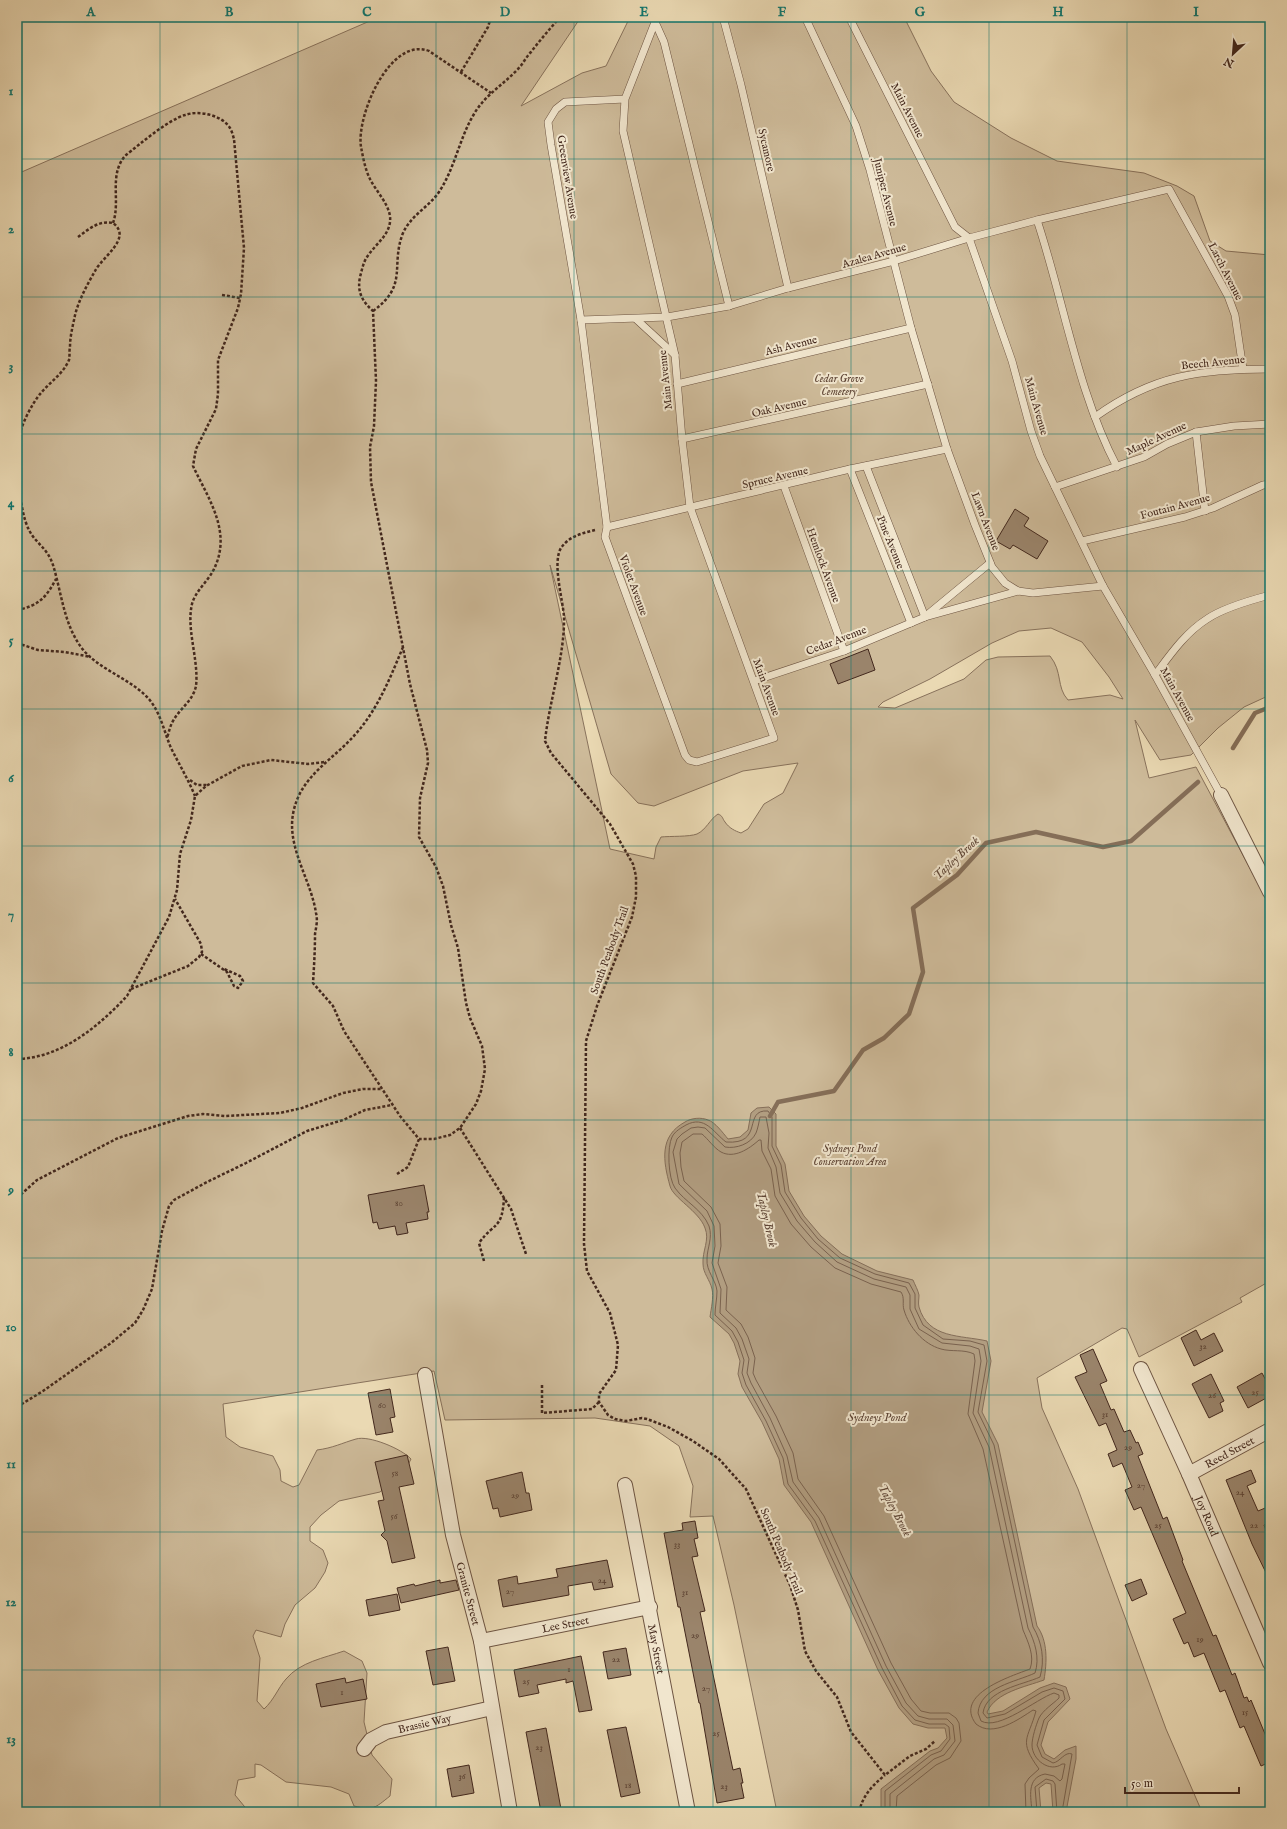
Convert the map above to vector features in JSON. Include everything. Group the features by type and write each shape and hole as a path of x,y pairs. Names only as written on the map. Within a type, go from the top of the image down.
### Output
{"street":[{"path":"1221,795 1270,892"},
{"name":"Joy Road","path":"1141,1370 1189,1474 1270,1663"},
{"name":"Granite Street","path":"425,1375 453,1534 481,1641 510,1812"},
{"name":"Reed Street","path":"1189,1474 1270,1430"},
{"name":"May Street","path":"625,1485 650,1607 688,1812"},
{"name":"Lee Street","path":"481,1641 650,1607"},
{"name":"Brassie Way","path":"364,1749 371,1740 386,1732 492,1708"}],"lane":[{"name":"Sycamore","path":"723,17 741,85 788,288"},
{"name":"Juniper Avenue","path":"805,17 856,126 870,170 911,328 947,449"},
{"name":"Main Avenue","path":"849,17 956,227 969,238 1012,361 1031,431 1040,456 1103,586 1155,675 1221,795"},
{"name":"Main Avenue","path":"656,19 625,99 623,131 675,355 682,439 690,507 774,738"},
{"path":"656,19 664,42 729,306"},
{"name":"Greenview Avenue","path":"581,320 548,122 556,109 564,102 625,99"},
{"name":"Azalea Avenue","path":"581,320 667,317 729,306 788,288 894,261 969,238 1036,220 1169,189"},
{"name":"Larch Avenue","path":"1169,189 1228,296 1235,315 1243,369"},
{"path":"1036,220 1050,259 1086,392 1107,449 1117,467"},
{"path":"636,319 675,355"},
{"name":"Violet Avenue","path":"581,320 607,527 605,535 613,561 686,757 693,762 697,762 774,738"},
{"name":"Ash Avenue","path":"677,384 911,328"},
{"name":"Beech Avenue","path":"1095,417 1112,405 1137,391 1171,378 1209,371 1270,369"},
{"name":"Oak Avenue","path":"682,439 928,384"},
{"name":"Maple Avenue","path":"1055,487 1144,457 1167,444 1196,432 1234,426 1270,424"},
{"path":"1196,432 1204,511"},
{"name":"Spruce Avenue","path":"607,527 784,486 850,469 947,449"},
{"name":"Lawn Avenue","path":"947,449 990,563 1005,583 1018,591"},
{"name":"Pine Avenue","path":"866,466 924,617"},
{"name":"Pine Avenue","path":"850,469 911,622"},
{"name":"Foutain Avenue","path":"1082,541 1185,517 1204,511 1263,485 1270,484"},
{"name":"Hemlock Avenue","path":"784,486 844,651"},
{"name":"Cedar Avenue","path":"924,617 990,563"},
{"name":"Cedar Avenue","path":"754,681 844,651 924,617 1018,591 1033,592 1103,586"},
{"path":"1155,675 1178,645 1207,618 1244,603 1270,595"}],"path":[{"path":"462,72 488,27 491,17"},
{"path":"373,311 387,300 392,293 396,279 400,243 407,225 436,197 448,176 471,119 484,100 519,69 560,17"},
{"path":"419,1139 434,1139 450,1135 460,1128 476,1104 485,1076 482,1046 466,1004 458,948 451,925 443,886 436,867 419,837 420,798 428,763 427,750 410,684 370,476 370,447 374,426 376,381 373,311 360,296 359,283 367,257 385,236 390,227 390,215 369,177 361,144 362,130 371,94 381,76 405,52 412,49 429,51 491,93"},
{"path":"113,223 116,216 116,174 122,159 126,155 163,128 185,115 196,113 221,119 230,128 234,139 244,248 240,298 238,308 218,360 218,394 216,409 196,449 193,461 193,466 218,520 221,547 213,571 192,604 191,626 196,670 196,687 190,699 173,720 167,738"},
{"path":"78,237 102,223 113,223"},
{"path":"17,1059 40,1056 64,1048 94,1027 127,996 169,917 175,899 180,854 191,820 195,796 167,738 159,713 145,695 92,657 75,638 62,604 51,561 44,547 33,537 28,528 20,495 18,477 18,439 34,401 61,373 69,359 74,319 79,302 96,269 120,238 120,232 113,223"},
{"path":"222,295 240,298"},
{"name":"South Peabody Trail","path":"607,527 583,532 572,538 561,548 557,562 564,618 563,639 545,740 551,753 610,824 633,864 636,876 636,897 632,917 597,1006 586,1041 584,1244 586,1267 589,1276 610,1312 618,1345 616,1370 599,1394 599,1402 608,1415 615,1419 626,1421 642,1418 647,1419 668,1427 693,1441 719,1459 746,1490 790,1585 798,1610 805,1651 816,1671 837,1697 851,1732 885,1775"},
{"path":"17,610 37,604 49,592 56,578"},
{"path":"17,643 38,650 65,652 92,657"},
{"path":"403,647 384,691 368,718 342,749 327,761 301,788 296,800 292,829 296,852 317,914 313,983 333,1006 344,1031 392,1105 419,1139"},
{"path":"188,779 197,785 205,786 242,766 271,760 312,764 327,761"},
{"path":"195,796 211,783"},
{"path":"130,989 188,966 201,954 201,944 175,899"},
{"path":"201,954 224,969 240,976 243,981 241,986 238,988 234,986 229,975 224,969"},
{"path":"17,1198 37,1180 118,1138 186,1116 203,1114 225,1116 280,1113 302,1108 343,1093 363,1089 382,1089"},
{"path":"17,1407 43,1391 111,1343 135,1323 143,1310 152,1289 164,1225 169,1206 174,1200 308,1131 343,1120 365,1110 392,1105"},
{"path":"460,1128 511,1209 526,1254"},
{"path":"397,1174 408,1167 419,1139"},
{"path":"484,1261 479,1243 484,1236 497,1226 501,1219 504,1198"},
{"path":"542,1385 542,1412 592,1409 599,1402"},
{"path":"859,1812 862,1802 870,1788 910,1756 926,1749 935,1741"}],"green space":[{"path":"379,17 581,17 521,106 582,73 606,66 630,17 904,17 931,71 954,102 1011,138 1057,161 1144,173 1177,186 1194,196 1210,241 1226,251 1270,255 1270,695 1244,707 1218,728 1191,755 1160,760 1135,720 1149,778 1196,767 1270,906 1270,1281 1240,1298 1242,1302 1139,1357 1127,1329 1122,1328 1037,1378 1042,1408 1078,1489 1166,1729 1202,1812 777,1812 734,1605 713,1516 690,1517 693,1486 679,1446 650,1426 595,1418 445,1420 434,1371 223,1404 226,1437 240,1447 273,1456 280,1470 281,1481 293,1487 299,1485 317,1450 333,1447 356,1439 362,1438 377,1441 393,1447 411,1459 405,1471 380,1492 339,1501 321,1515 310,1527 310,1541 323,1550 328,1563 325,1572 315,1588 295,1605 285,1624 281,1637 256,1630 253,1636 260,1658 257,1701 264,1709 271,1702 286,1679 298,1668 321,1658 344,1651 362,1661 367,1673 364,1722 372,1755 392,1779 390,1796 374,1807 366,1808 354,1806 349,1794 331,1787 286,1782 261,1765 255,1764 255,1777 238,1780 235,1795 249,1812 17,1812 17,174","holes":["550,565 611,774 638,803 654,806 743,771 798,763 783,793 764,804 748,829 741,833 734,830 728,826 722,816 718,814 703,830 697,834 661,837 656,847 654,859 610,849","1051,628 1082,642 1109,677 1123,699 1110,695 1068,700 1062,690 1057,668 1050,656 998,657 986,660 964,679 895,708 878,707 883,702 930,679 992,643 1019,631"]}],"water":[{"name":"Sydneys Pond","path":"769,1107 776,1114 776,1146 785,1164 789,1191 804,1216 821,1236 842,1254 877,1271 913,1280 919,1293 919,1307 923,1317 930,1325 947,1334 987,1341 991,1361 982,1412 998,1444 1037,1626 1041,1632 1045,1645 1046,1666 1044,1680 1004,1695 991,1705 987,1712 988,1714 1003,1711 1040,1688 1054,1683 1066,1687 1070,1699 1048,1722 1041,1745 1045,1754 1054,1759 1065,1750 1076,1746 1076,1759 1066,1812 1053,1812 1051,1784 1046,1783 1039,1788 1041,1812 881,1812 881,1789 930,1751 938,1748 947,1738 945,1728 928,1728 913,1724 899,1708 878,1670 811,1522 784,1485 779,1459 762,1422 742,1387 738,1374 740,1361 734,1343 729,1334 710,1317 713,1292 703,1264 707,1237 705,1228 697,1216 672,1191 666,1167 665,1150 667,1142 671,1134 685,1122 699,1118 705,1119 716,1125 728,1139 740,1137 748,1130 751,1113 757,1108"}],"building":[{"path":"1015,509 1029,518 1024,526 1048,541 1037,559 1013,545 1010,549 996,541"},
{"path":"868,649 875,670 838,684 830,664"},
{"path":"424,1185 429,1212 427,1212 428,1219 406,1223 408,1233 397,1235 395,1226 379,1229 377,1222 373,1223 368,1195"},
{"path":"1196,1330 1201,1340 1214,1333 1223,1351 1194,1366 1181,1338"},
{"path":"1093,1349 1107,1381 1100,1384 1111,1410 1114,1409 1124,1432 1130,1430 1136,1443 1138,1442 1143,1454 1138,1456 1163,1519 1167,1517 1183,1560 1182,1561 1213,1636 1216,1635 1232,1675 1235,1673 1244,1698 1247,1697 1249,1702 1251,1700 1270,1746 1270,1762 1261,1766 1244,1726 1240,1728 1225,1690 1220,1692 1204,1653 1194,1657 1188,1642 1184,1644 1173,1619 1186,1613 1141,1507 1134,1510 1125,1490 1132,1487 1122,1463 1113,1467 1108,1454 1117,1450 1106,1423 1099,1426 1075,1377 1087,1372 1080,1355"},
{"path":"1262,1373 1270,1388 1270,1396 1248,1408 1237,1387"},
{"path":"1211,1374 1224,1401 1220,1403 1223,1411 1209,1418 1192,1384"},
{"path":"390,1389 395,1417 390,1418 393,1432 376,1435 368,1393"},
{"path":"407,1455 414,1484 399,1487 415,1558 392,1563 387,1541 381,1535 385,1531 378,1501 384,1500 375,1462"},
{"path":"1251,1470 1256,1482 1247,1486 1258,1511 1270,1506 1270,1522 1264,1525 1270,1541 1270,1581 1252,1544 1226,1480"},
{"path":"522,1472 526,1493 529,1493 532,1510 500,1517 498,1508 493,1509 486,1481"},
{"path":"695,1521 698,1538 694,1539 698,1556 692,1557 705,1611 700,1612 733,1770 740,1768 743,1783 741,1783 744,1798 717,1803 700,1703 680,1607 678,1607 664,1533 683,1530 682,1523"},
{"path":"607,1560 613,1587 594,1590 592,1582 568,1586 569,1595 503,1607 498,1580 517,1576 518,1584 558,1577 556,1569"},
{"path":"1141,1579 1147,1594 1132,1601 1125,1585"},
{"path":"440,1580 440,1583 456,1580 459,1590 401,1603 397,1588 414,1584 415,1586"},
{"path":"397,1594 400,1610 369,1616 366,1600"},
{"path":"448,1647 455,1681 433,1685 426,1651"},
{"path":"626,1648 631,1675 608,1679 603,1652"},
{"path":"581,1656 592,1710 579,1712 573,1681 566,1683 566,1679 537,1685 539,1693 519,1697 514,1670"},
{"path":"345,1678 346,1683 363,1679 367,1699 321,1707 316,1684"},
{"path":"626,1727 640,1793 621,1797 607,1730"},
{"path":"546,1728 561,1809 541,1812 526,1732"},
{"path":"469,1765 474,1793 452,1797 447,1769"}],"waterway":[{"name":"Tapley Brook","path":"1233,748 1255,713 1270,707"},
{"name":"Tapley Brook","path":"770,1116 778,1102 834,1091 863,1050 884,1038 909,1014 923,972 913,908 957,875 986,843 1036,832 1103,847 1131,841 1198,782"}],"park label":[{"name":"Cedar Grove Cemetery","path":"839,384"},
{"name":"Sydneys Pond Conservation Area","path":"850,1154"}]}
